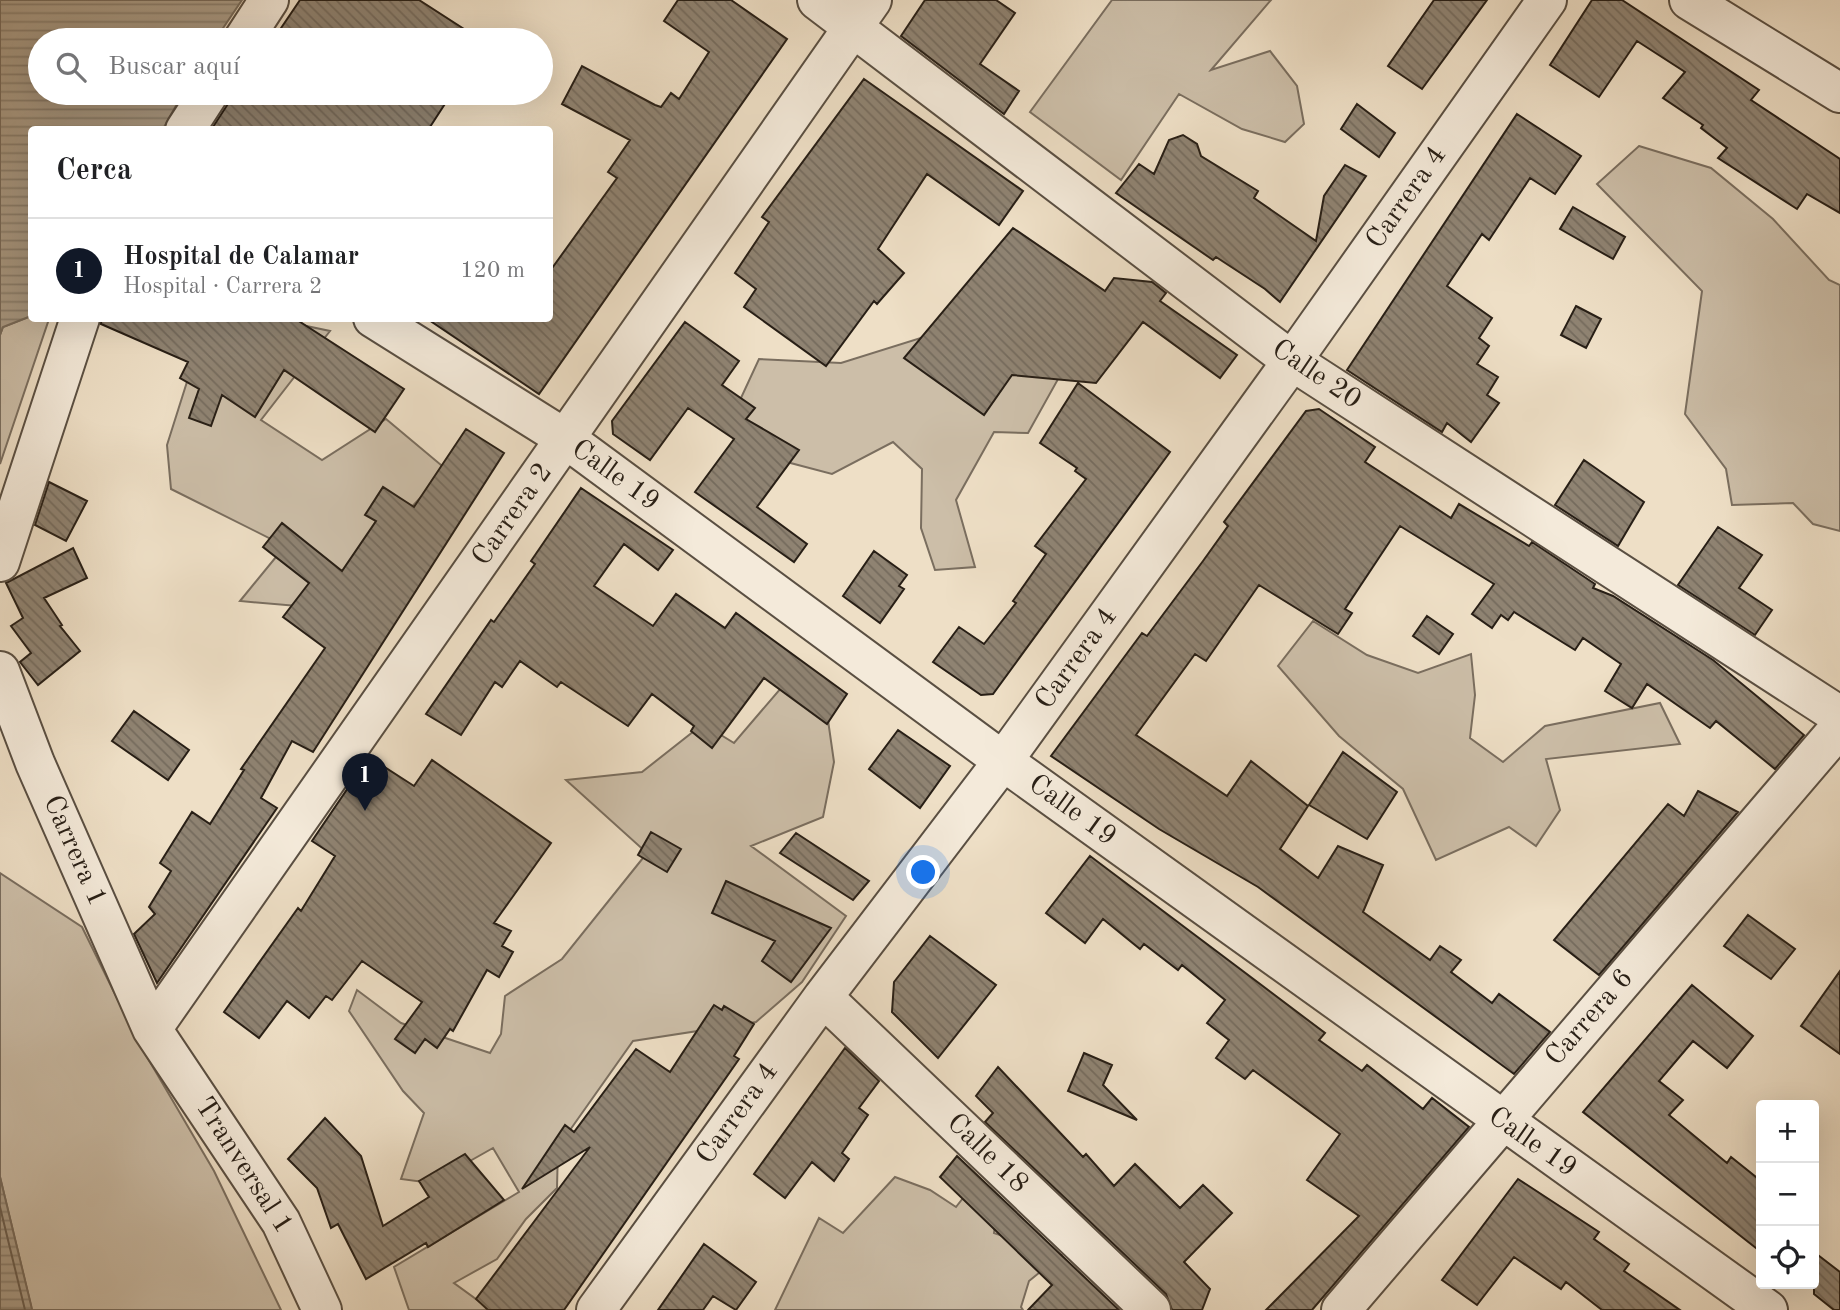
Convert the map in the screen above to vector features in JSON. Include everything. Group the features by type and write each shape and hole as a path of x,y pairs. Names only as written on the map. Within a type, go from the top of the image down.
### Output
{"street":[{"path":"251,28 269,0"},
{"name":"Calle 20","path":"817,0 863,13 1292,361 1840,716"},
{"name":"Carrera 4","path":"596,1310 823,997 1003,761 1292,361 1547,0"},
{"path":"1689,0 1840,93"},
{"name":"Carrera 2","path":"152,1029 863,13"},
{"path":"188,126 202,105"},
{"path":"0,562 79,322"},
{"name":"Calle 19","path":"379,322 566,439 1003,761 1502,1122 1768,1310"},
{"name":"Carrera 1","path":"0,671 35,763 152,1029"},
{"name":"Carrera 6","path":"1341,1310 1840,727"},
{"name":"Calle 18","path":"823,997 1151,1310"},
{"name":"Tranversal 1","path":"152,1029 281,1222 322,1310"}],"shaded area":[{"path":"1112,0 1271,0 1211,70 1270,51 1297,86 1304,124 1285,142 1242,129 1179,94 1121,180 1030,112"},
{"path":"1639,146 1711,168 1773,219 1829,280 1840,285 1840,531 1813,524 1793,503 1732,505 1726,469 1685,414 1702,291 1597,184"},
{"path":"28,317 28,322 48,322 0,464 0,335 3,327"},
{"path":"265,322 287,322 330,331 261,420 322,460 386,419 447,470 401,518 344,610 240,601 285,546 171,489 167,445 198,347"},
{"path":"927,336 1062,372 1028,433 994,432 956,500 975,567 935,570 921,528 922,469 893,442 832,474 783,461 734,413 759,359 841,363"},
{"path":"1313,621 1367,655 1418,673 1471,654 1475,695 1470,738 1503,762 1545,726 1660,703 1680,744 1546,759 1560,810 1536,846 1509,827 1436,860 1403,789 1339,736 1278,666"},
{"path":"787,681 826,706 834,762 823,817 751,846 846,916 802,982 756,1022 633,1041 558,1147 557,1188 526,1219 497,1259 454,1283 491,1310 409,1310 394,1267 519,1192 493,1148 431,1183 401,1179 424,1113 403,1091 349,1011 357,990 401,1023 490,1053 501,1034 505,996 562,959 647,853 566,780 642,772 703,724 734,743"},
{"path":"0,873 82,927 140,1045 214,1171 281,1310 32,1310 0,1177"},
{"path":"895,1177 930,1190 956,1207 974,1184 997,1209 994,1233 1061,1255 1029,1281 1021,1307 1023,1310 775,1310 819,1218 843,1233"}],"water":[{"path":"0,0 242,0 223,28 28,28 28,105 176,105 165,126 28,126 28,317 3,327 0,335"},
{"path":"0,1177 31,1305 32,1310 0,1310"}],"building":[{"path":"300,0 419,0 462,28 281,28"},
{"path":"678,0 731,0 787,39 539,394 432,322 553,322 553,267 617,178 608,172 630,140 562,104 582,66 655,105 661,107 671,93 679,99 709,52 664,21"},
{"path":"925,0 996,0 1015,13 980,64 1019,91 1004,114 901,36"},
{"path":"1434,0 1487,0 1422,89 1388,66"},
{"path":"1592,0 1622,0 1759,90 1751,100 1840,159 1840,213 1807,194 1797,209 1718,158 1727,148 1701,128 1703,125 1663,98 1685,72 1637,41 1599,97 1550,65"},
{"path":"864,79 1023,191 999,225 927,174 878,249 904,273 877,304 874,301 826,366 744,307 756,289 735,273 769,222 762,217"},
{"path":"1357,104 1395,133 1379,157 1341,129"},
{"path":"227,105 444,105 431,126 214,126"},
{"path":"1517,114 1581,156 1555,194 1530,178 1489,240 1482,234 1447,286 1492,318 1479,338 1489,346 1477,364 1498,377 1487,395 1499,403 1471,442 1447,423 1442,432 1347,370"},
{"path":"1183,135 1197,144 1201,156 1258,191 1254,198 1316,241 1324,196 1345,165 1366,176 1280,302 1265,289 1216,257 1213,260 1116,193 1139,164 1154,174 1169,140"},
{"path":"1573,207 1625,237 1613,259 1560,229"},
{"path":"1013,228 1105,291 1114,278 1152,282 1166,293 1160,301 1237,355 1220,378 1143,322 1096,383 1012,375 984,415 904,358"},
{"path":"1576,306 1601,319 1586,348 1561,335"},
{"path":"300,322 404,389 375,432 284,370 255,417 222,395 211,426 189,418 199,389 180,378 188,362 101,324"},
{"path":"685,322 739,361 722,385 755,408 746,419 799,450 757,507 807,544 794,562 695,492 734,439 688,408 650,460 613,434 612,421"},
{"path":"1078,383 1170,452 993,694 981,695 933,662 959,627 984,644 1016,603 1013,601 1046,554 1035,546 1086,479 1075,471 1077,468 1040,443"},
{"path":"1319,409 1375,447 1365,462 1451,518 1459,504 1529,546 1532,542 1595,584 1593,588 1613,596 1713,660 1804,735 1775,769 1716,721 1710,728 1647,684 1632,708 1605,691 1621,664 1583,638 1575,650 1514,612 1508,620 1501,615 1492,628 1472,614 1494,584 1400,526 1345,609 1352,613 1338,634 1259,585 1206,661 1195,654 1136,735 1227,796 1251,761 1308,806 1280,849 1318,878 1338,846 1383,865 1363,912 1430,960 1440,946 1461,960 1451,972 1492,1003 1499,994 1550,1032 1514,1074 1258,887 1159,829 1051,756 1142,633 1147,636 1203,561 1228,526 1224,522 1306,411"},
{"path":"466,429 504,453 313,752 292,741 261,798 277,808 157,983 134,934 155,914 149,907 171,871 160,863 192,812 210,824 244,770 241,769 325,648 283,617 309,583 263,547 282,523 342,571 376,521 365,515 383,487 414,507"},
{"path":"1584,460 1644,502 1618,546 1555,505"},
{"path":"49,482 87,501 66,541 35,525"},
{"path":"581,488 673,550 658,570 624,544 594,586 653,626 676,594 725,628 736,613 847,694 827,724 764,678 712,748 691,731 694,726 652,694 628,726 561,682 557,687 520,661 502,687 495,682 461,735 426,714 491,620 494,622 535,564 531,561"},
{"path":"1718,527 1762,555 1739,588 1772,610 1755,635 1678,585"},
{"path":"73,548 87,578 44,598 62,625 60,626 80,651 38,685 20,662 31,653 11,626 23,618 6,583"},
{"path":"874,551 907,575 899,586 904,589 880,623 843,596"},
{"path":"1427,616 1453,634 1439,654 1413,636"},
{"path":"134,711 189,750 168,780 112,741"},
{"path":"898,730 950,766 920,808 869,769"},
{"path":"1343,752 1397,792 1367,839 1309,805"},
{"path":"369,757 414,786 432,760 551,843 494,923 511,931 502,946 513,952 499,977 487,970 453,1031 450,1029 437,1048 425,1039 415,1053 395,1039 422,1002 362,961 332,1000 326,996 309,1018 287,1001 259,1038 224,1012 298,908 301,911 335,856 312,841"},
{"path":"1698,791 1738,812 1599,975 1554,940 1668,804 1684,816"},
{"path":"651,832 681,849 667,872 638,855"},
{"path":"796,833 869,881 853,900 780,853"},
{"path":"1090,856 1325,1033 1319,1040 1362,1071 1367,1065 1423,1109 1432,1098 1469,1127 1312,1310 1266,1310 1359,1216 1307,1180 1340,1134 1253,1070 1245,1079 1216,1058 1229,1040 1207,1023 1225,1000 1182,965 1178,970 1144,944 1140,949 1103,919 1085,943 1046,913"},
{"path":"726,881 831,928 791,982 762,961 775,941 712,913"},
{"path":"1748,915 1795,949 1771,979 1724,946"},
{"path":"930,936 996,985 938,1058 892,1012 894,982"},
{"path":"1840,971 1840,1054 1801,1026"},
{"path":"1692,985 1753,1036 1727,1068 1693,1041 1659,1081 1683,1100 1669,1115 1727,1163 1731,1157 1756,1177 1756,1248 1583,1112"},
{"path":"714,1005 722,1010 724,1006 754,1024 734,1056 739,1059 564,1310 488,1310 476,1299 590,1147 522,1189 565,1125 574,1132 636,1049 670,1072"},
{"path":"845,1048 879,1081 859,1108 868,1115 842,1153 849,1159 834,1181 812,1162 785,1198 754,1174"},
{"path":"1084,1053 1112,1065 1103,1085 1137,1120 1068,1091"},
{"path":"998,1067 1083,1157 1086,1154 1114,1186 1135,1164 1180,1208 1203,1185 1232,1213 1184,1262 1210,1289 1202,1310 1172,1310 1166,1294 985,1122 993,1113 976,1096"},
{"path":"325,1118 361,1156 383,1226 429,1197 419,1181 465,1154 504,1200 428,1247 426,1243 366,1279 338,1224 331,1228 317,1188 288,1159"},
{"path":"957,1156 1119,1310 1028,1310 1052,1285 940,1177"},
{"path":"1518,1179 1599,1232 1594,1239 1629,1264 1624,1271 1680,1310 1602,1310 1566,1282 1561,1289 1514,1257 1477,1305 1442,1280"},
{"path":"704,1244 756,1282 736,1310 713,1296 703,1310 658,1310"},
{"path":"1819,1256 1840,1272 1840,1310 1834,1310 1814,1294 1814,1289 1819,1289"}],"place":[{"name":"Hospital de Calamar","path":"365,811"}]}
